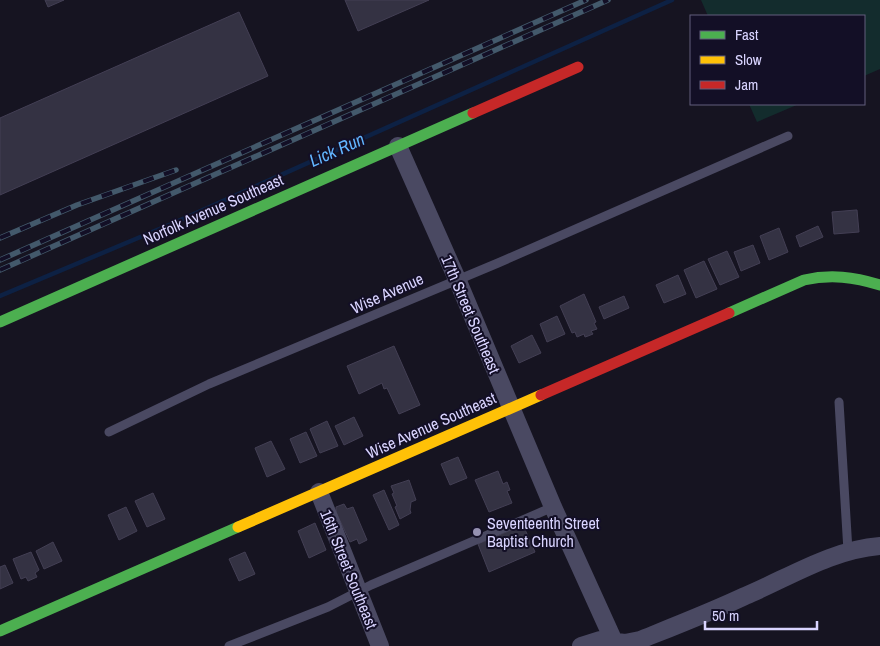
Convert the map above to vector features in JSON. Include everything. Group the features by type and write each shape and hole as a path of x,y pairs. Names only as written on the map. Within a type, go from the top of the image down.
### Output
{"street":[{"name":"Norfolk Avenue Southeast","path":"0,322 266,203 578,68"},
{"name":"17th Street Southeast","path":"398,146 457,279 553,507 615,644"},
{"name":"Wise Avenue Southeast","path":"0,631 804,280 822,276 841,275 859,278 880,286"},
{"name":"16th Street Southeast","path":"319,492 380,646"},
{"path":"581,646 600,640 615,644 640,640 744,597 832,556 848,551 880,546"}],"lane":[{"name":"Wise Avenue","path":"109,432 209,384 677,186 788,136"},
{"path":"839,402 848,551"},
{"path":"229,646 328,607 358,592 553,507"}],"green space":[{"path":"701,0 880,0 880,69 865,76 865,15 708,15"},
{"path":"749,105 797,105 757,122"}],"building":[{"path":"45,0 64,0 48,7"},
{"path":"345,0 429,0 358,31"},
{"path":"239,12 268,76 0,195 0,118"},
{"path":"857,210 859,232 834,234 832,212"},
{"path":"818,226 823,237 800,247 796,236"},
{"path":"779,228 788,252 769,260 760,236"},
{"path":"753,245 760,263 741,271 734,252"},
{"path":"727,251 739,277 720,285 708,259"},
{"path":"704,261 717,289 696,298 684,270"},
{"path":"678,275 686,294 664,303 656,285"},
{"path":"584,294 597,329 591,331 593,334 588,336 585,337 584,334 577,337 575,332 572,333 560,306"},
{"path":"624,296 629,308 604,319 599,307"},
{"path":"557,316 565,334 547,342 540,324"},
{"path":"532,335 541,353 519,363 511,346"},
{"path":"394,346 420,405 399,414 387,388 384,389 382,383 359,394 347,366"},
{"path":"354,417 363,436 344,445 335,426"},
{"path":"327,421 338,446 320,453 310,429"},
{"path":"306,432 317,456 300,463 290,439"},
{"path":"271,441 285,469 267,477 255,448"},
{"path":"458,457 467,478 450,485 441,464"},
{"path":"498,471 503,484 507,482 510,490 507,491 512,503 489,512 475,480"},
{"path":"409,480 416,500 411,502 411,513 400,519 395,507 397,506 391,486"},
{"path":"384,490 399,525 389,530 373,495"},
{"path":"153,493 165,519 147,527 135,501"},
{"path":"344,504 347,509 353,507 367,540 359,544 357,539 350,542 336,512 336,507"},
{"path":"126,507 137,531 119,540 108,515"},
{"path":"315,523 326,550 309,558 298,531"},
{"path":"523,525 535,552 489,572 478,544"},
{"path":"53,542 62,561 44,569 36,551"},
{"path":"31,552 39,570 35,573 37,577 28,581 26,577 21,579 13,559"},
{"path":"245,552 255,574 239,581 229,559"},
{"path":"5,565 13,583 0,589 0,567"}],"waterway":[{"name":"Lick Run","path":"0,296 176,222 672,0"}],"railway":[{"path":"0,260 586,0"},
{"path":"0,270 608,0"},
{"path":"0,238 77,205 176,170"}],"traffic: fast":[{"path":"0,322 473,113"},
{"path":"729,313 804,280 842,277 880,285"},
{"path":"0,631 238,527"}],"traffic: slow":[{"path":"238,527 541,395"}],"traffic: jam":[{"path":"473,113 578,67"},
{"path":"541,395 729,313"}],"place":[{"name":"Seventeenth Street Baptist Church","path":"477,532"}]}
